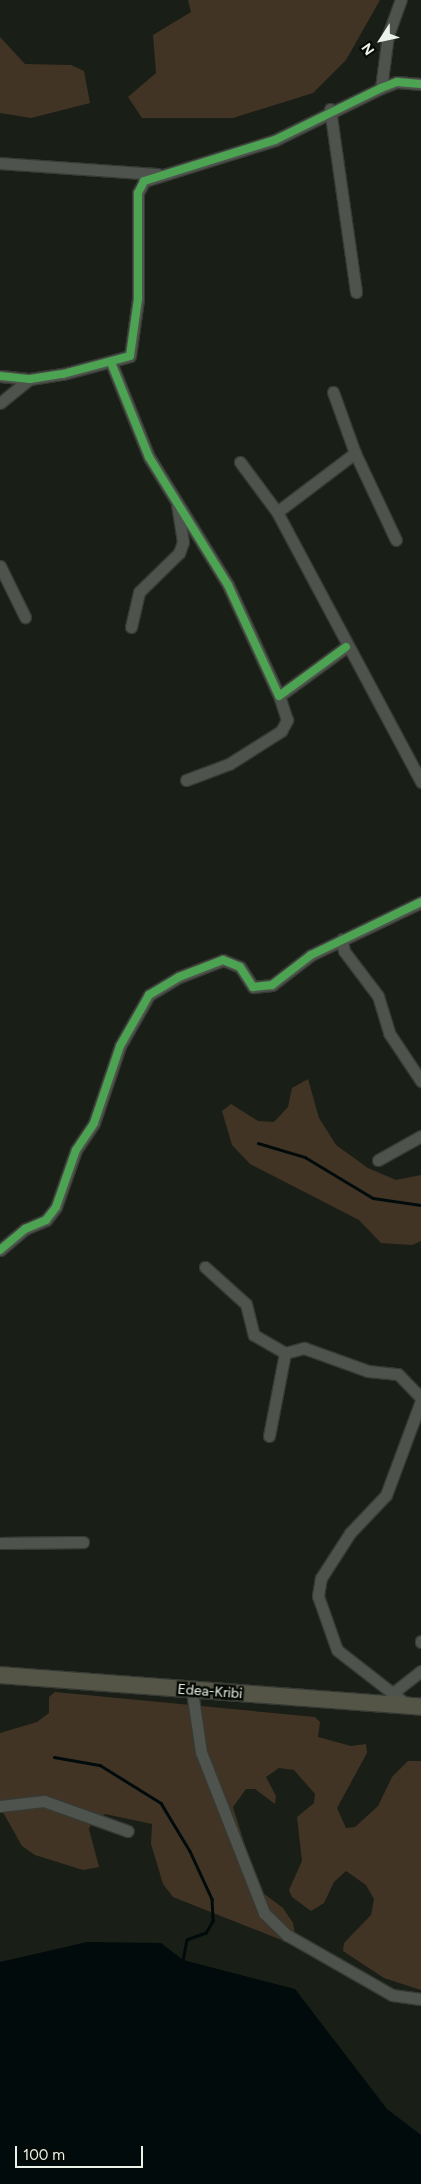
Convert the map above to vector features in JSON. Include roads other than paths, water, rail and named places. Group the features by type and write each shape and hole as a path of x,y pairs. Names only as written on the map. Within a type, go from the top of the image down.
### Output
{"highway":[{"name":"Edea-Kribi","path":"0,1676 415,1707"}],"street":[{"path":"381,88 388,35 401,0"},
{"path":"0,376 30,379 112,365 133,351 138,193 144,181 275,140 330,110 397,82 421,84"},
{"path":"330,110 356,292"},
{"path":"0,163 165,175"},
{"path":"112,365 131,421 228,585 279,696 287,720 281,731 229,764 186,780"},
{"path":"0,403 30,379"},
{"path":"333,392 355,453 396,540"},
{"path":"277,512 355,453"},
{"path":"240,462 277,512 346,647 421,782"},
{"path":"131,627 139,592 178,553 183,542 174,496"},
{"path":"0,566 25,617"},
{"path":"279,696 346,647"},
{"path":"0,1250 25,1229 46,1220 56,1207 76,1150 94,1123 120,1046 149,995 180,976 223,960 234,961 249,983 259,988 285,978 311,955 421,902"},
{"path":"342,939 348,957 378,996 389,1033 421,1081"},
{"path":"378,1160 421,1136"},
{"path":"205,1267 246,1304 254,1335 285,1353 315,1350 368,1371 398,1374 417,1387 421,1399 386,1495 350,1533 321,1578 318,1596 321,1615 337,1650 415,1707"},
{"path":"269,1436 285,1353"},
{"path":"0,1543 83,1542"},
{"path":"394,1692 421,1671"},
{"path":"192,1691 201,1752 264,1913 287,1935 392,1995 421,1999"},
{"path":"0,1806 44,1800 128,1831"}],"waterway":[{"path":"258,1143 305,1157 373,1198 421,1205"},
{"path":"54,1757 100,1765 161,1803 190,1851 212,1899 213,1921 206,1933 187,1940 183,1960"}]}
